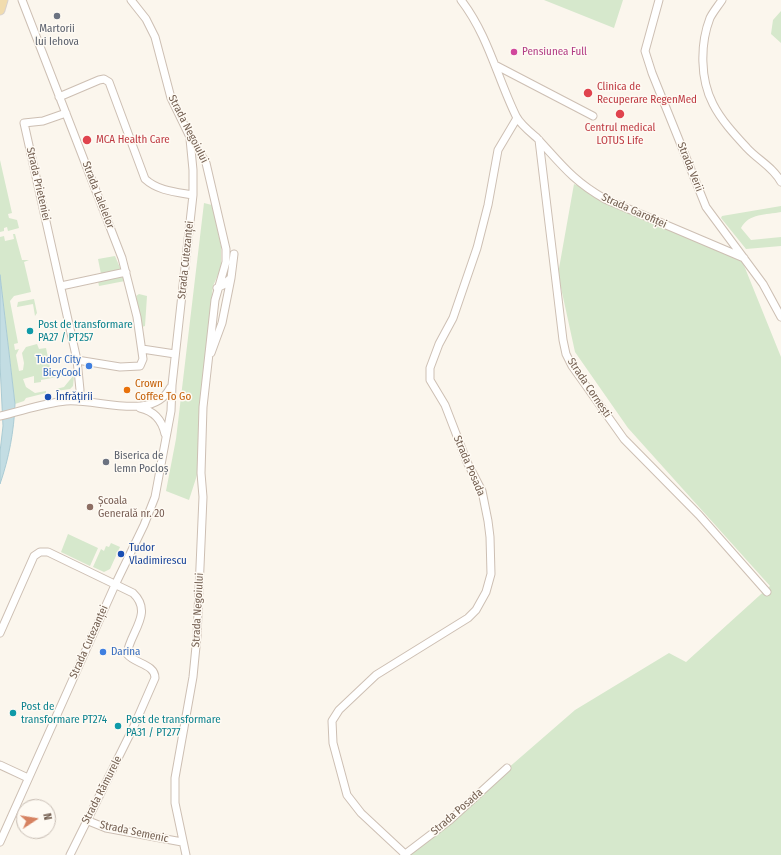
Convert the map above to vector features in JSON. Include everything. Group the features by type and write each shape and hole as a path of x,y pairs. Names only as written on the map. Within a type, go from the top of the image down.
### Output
{"main road":[{"path":"0,10 3,0"}],"street":[{"name":"Strada Lalelelor","path":"22,0 126,272 137,317 143,359 140,366 120,367 77,360"},
{"name":"Strada Negoiului","path":"131,0 146,19 155,37 166,84 189,135 206,163 226,249 226,262 217,288 207,362 201,473 203,497 200,606 193,678 175,778 175,803 182,842 186,855"},
{"path":"461,0 475,20 497,66 517,118 538,140"},
{"name":"Strada Verii","path":"659,0 646,42 647,59 706,207 763,284 781,317"},
{"path":"722,0 711,17 703,54 704,72 709,95 719,114 748,148 776,173 781,182"},
{"path":"497,66 594,116"},
{"path":"59,97 99,80 104,79 109,82 145,179 160,189 193,195"},
{"name":"Strada Prieteniei","path":"66,113 43,121 24,123 77,360 80,390 79,401"},
{"name":"Strada Posada","path":"507,768 450,820 405,854 361,813 348,795 334,743 332,721 339,710 376,675 468,618 476,610 486,592 491,574 490,537 482,491 467,462 445,405 430,380 430,368 439,344 453,318 477,248 488,206 498,150 517,118"},
{"name":"Strada Cutezanței","path":"0,842 114,584 144,525 155,497 170,411 193,195 193,170 189,135"},
{"name":"Strada Garofiței","path":"538,140 570,175 586,188 605,199 744,258"},
{"name":"Strada Cornești","path":"538,140 566,354 592,395 624,439 699,515 767,592"},
{"name":"Strada Negoiului","path":"207,362 222,323 234,254"},
{"path":"61,286 126,272"},
{"path":"217,288 231,278"},
{"path":"142,349 175,354 176,374 173,411 166,438"},
{"path":"166,438 163,425 156,416 153,408 167,395 172,385"},
{"path":"0,416 51,403 79,401 136,406 158,402 168,403 170,411 166,417 156,416 136,406"},
{"path":"0,633 34,556 40,552 48,552 114,584"},
{"name":"Strada Rămurele","path":"70,855 86,820 134,726 155,678 155,673 152,668 130,658 127,654 128,648 142,615 142,605 133,593 114,584"},
{"path":"0,765 28,778"},
{"name":"Strada Semenic","path":"86,820 106,828 182,842"}],"green space":[{"path":"544,0 623,0 614,28"},
{"path":"781,11 781,43 771,34 773,20"},
{"path":"0,160 12,213 8,214 9,218 17,220 19,228 8,231 7,227 4,228 4,231 0,232"},
{"path":"574,184 741,258 781,357 781,855 408,855 575,710 669,653 686,662 770,586 628,428 575,352 558,274"},
{"path":"204,203 212,205 221,246 221,268 213,286 200,400 198,472 189,500 166,491 176,439"},
{"path":"781,206 781,212 753,217 744,223 741,228 751,240 781,237 781,246 746,249 721,218 722,216"},
{"path":"13,234 15,234 22,260 29,260 24,262 31,292 14,296 10,301 18,343 14,344 15,350 19,349 16,355 19,371 23,370 24,363 22,353 26,347 37,344 39,349 46,348 51,372 61,369 63,376 41,380 41,382 34,383 34,376 23,379 26,387 35,393 46,391 46,393 26,398 24,401 15,404 0,275 0,237 4,236 5,241 14,239"},
{"path":"115,256 121,270 101,274 98,259"},
{"path":"123,275 125,281 99,286 98,281"},
{"path":"139,294 147,296 145,326 142,327 136,296"},
{"path":"34,299 37,313 35,316 33,304 17,307 18,302"},
{"path":"71,367 74,376 73,386 70,389 56,391 56,389 64,387 73,376"},
{"path":"68,534 98,548 90,566 61,552"},
{"path":"111,543 120,547 110,569 104,572 93,567 101,549 104,551 106,546 109,547"}],"water":[{"path":"0,275 15,404 14,424 6,464 0,484 0,452 3,426 0,364"}],"place":[{"name":"Martorii lui Iehova","path":"57,16"},
{"name":"Pensiunea Full","path":"514,52"},
{"name":"Clinica de Recuperare RegenMed","path":"588,93"},
{"name":"Centrul medical LOTUS Life","path":"620,114"},
{"name":"MCA Health Care","path":"87,140"},
{"name":"Post de transformare PA27 / PT257","path":"30,331"},
{"name":"Tudor City BicyCool","path":"89,366"},
{"name":"Crown Coffee To Go","path":"127,390"},
{"name":"Înfrățirii","path":"48,397"},
{"name":"Biserica de lemn Pocloș","path":"106,462"},
{"name":"Școala Generală nr. 20","path":"90,507"},
{"name":"Tudor Vladimirescu","path":"121,554"},
{"name":"Darina","path":"103,652"},
{"name":"Post de transformare PT274","path":"13,713"},
{"name":"Post de transformare PA31 / PT277","path":"118,726"}]}
